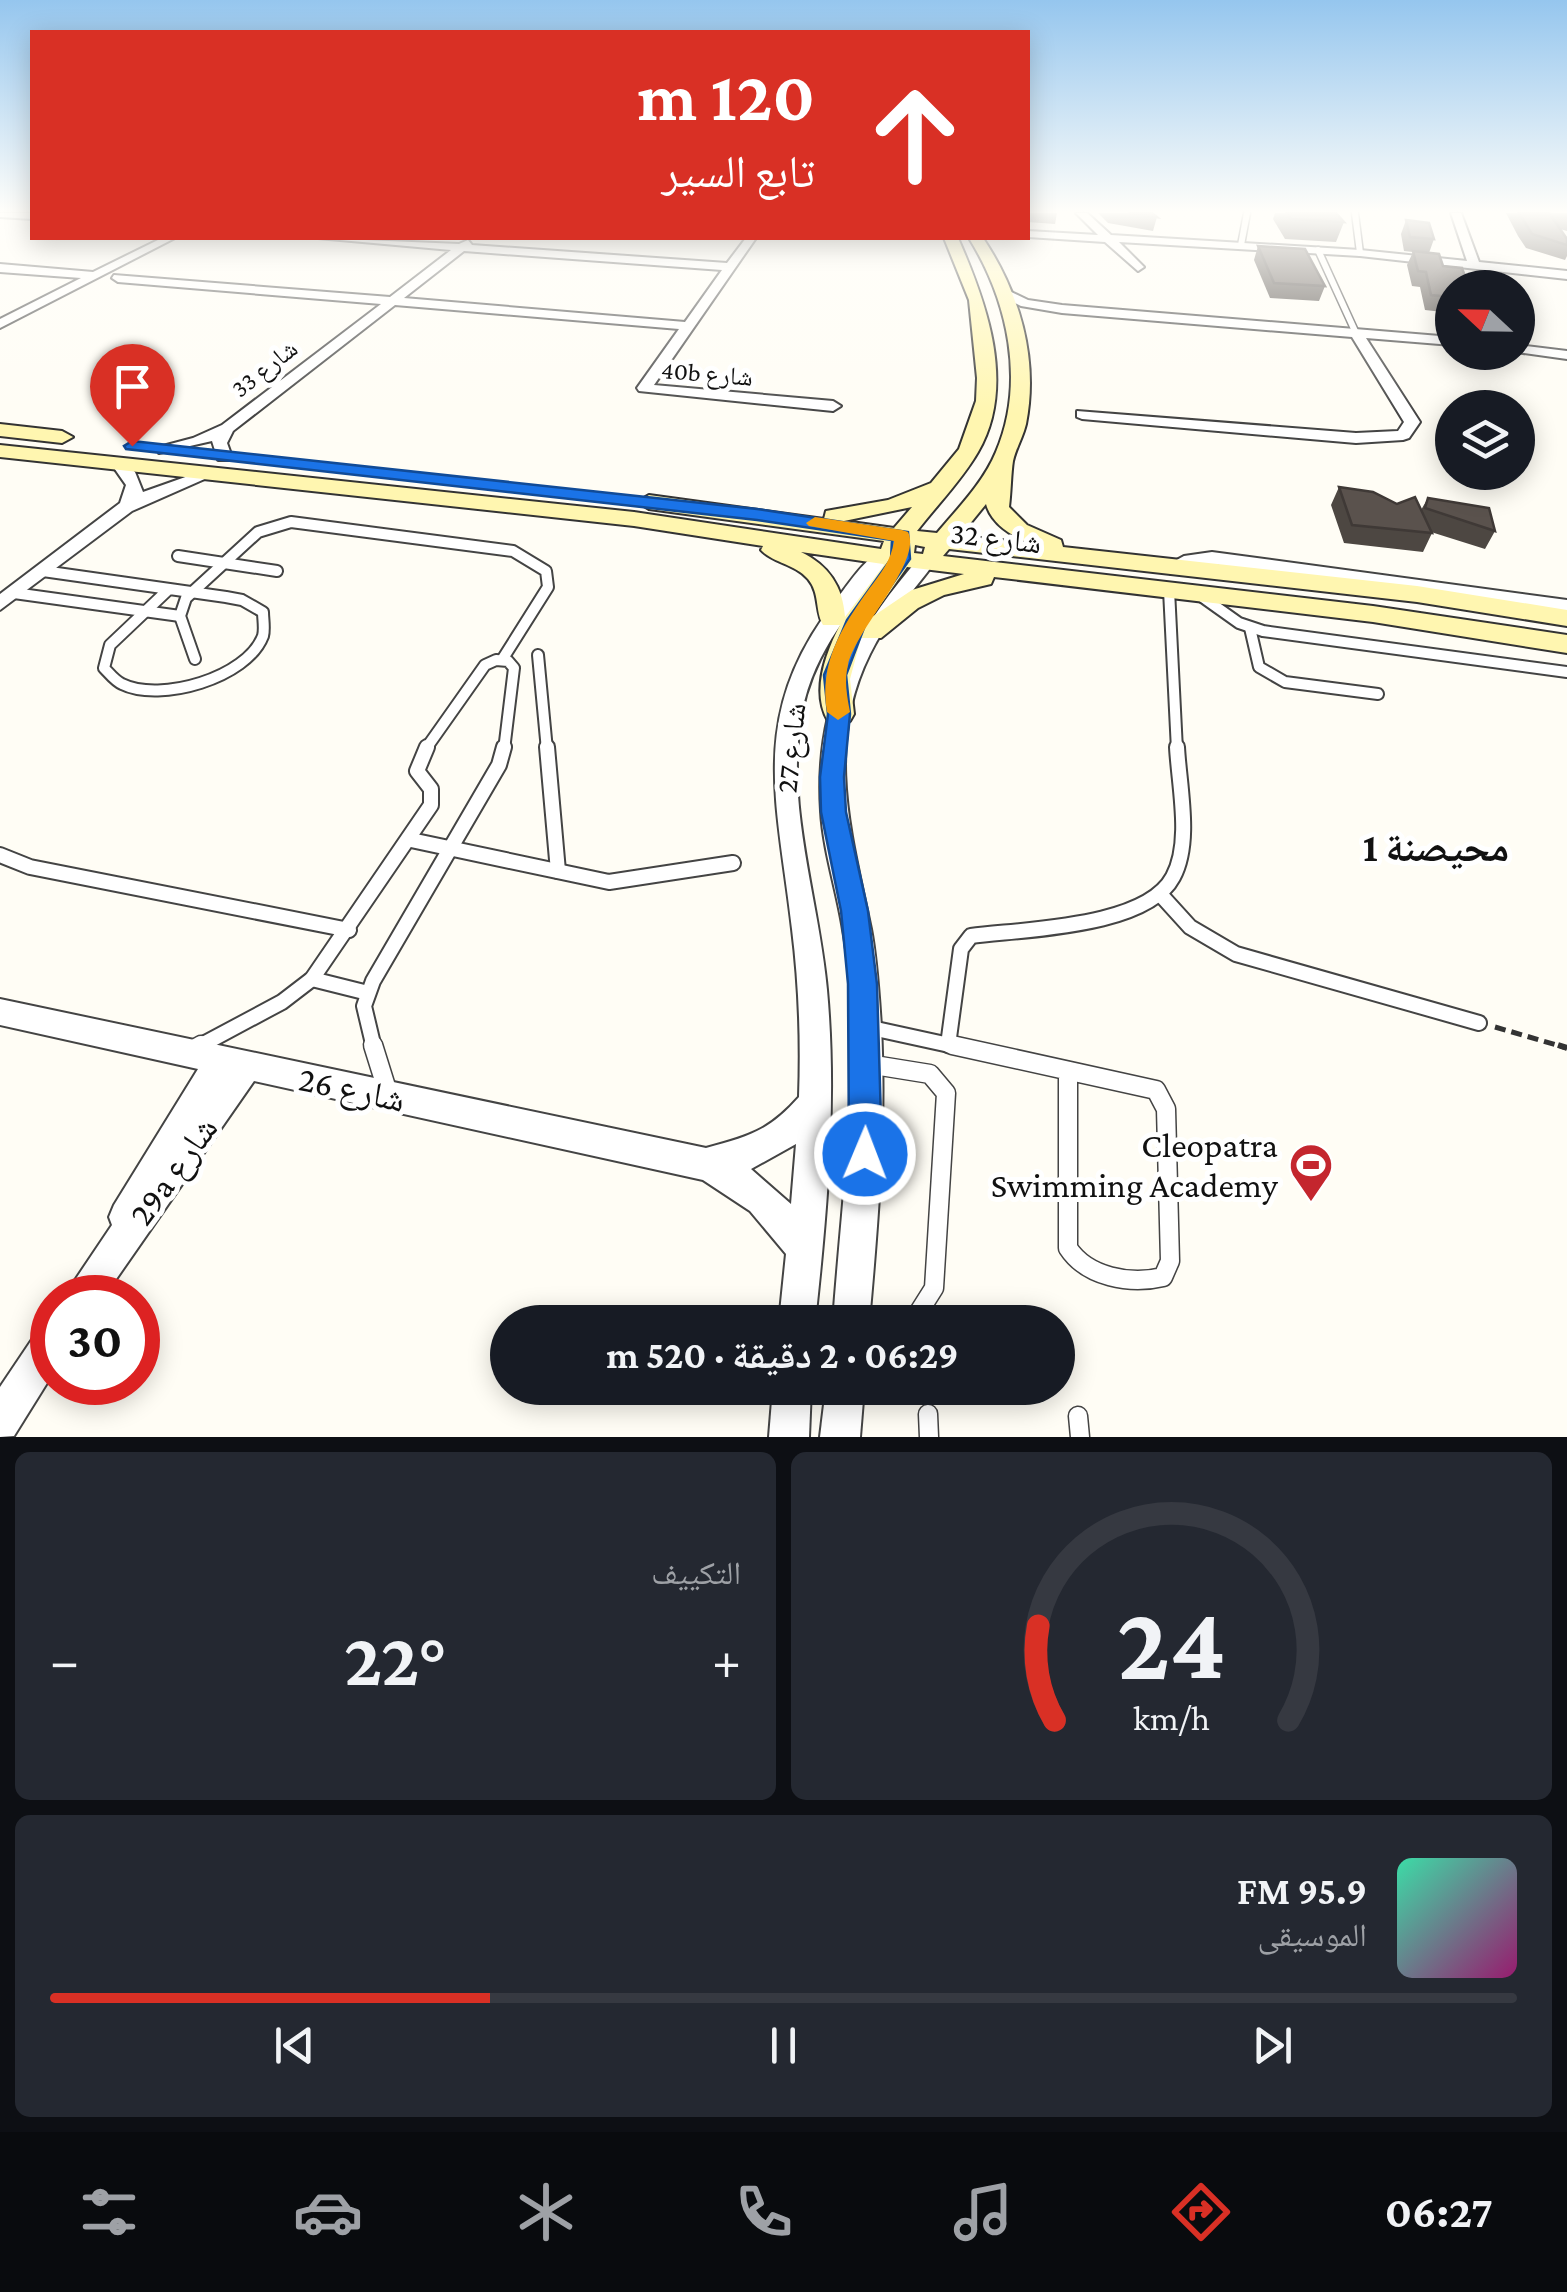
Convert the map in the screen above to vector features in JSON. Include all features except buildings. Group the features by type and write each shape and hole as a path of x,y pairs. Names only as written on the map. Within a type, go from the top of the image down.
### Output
{"street":[{"path":"0,324 87,280"},
{"path":"143,280 689,326"},
{"name":"شارع 33","path":"165,450 200,441 227,428 420,280"},
{"name":"40b شارع","path":"721,280 643,386 646,390 833,406"},
{"name":"شارع 27","path":"853,1305 864,1186 867,1064 858,934 834,812 832,777 839,714 847,684 941,487 969,450 981,425 987,378 983,327 971,280"},
{"name":"شارع 27","path":"799,1305 813,1104 812,985 785,805 788,720 799,682 832,619 913,549 1005,455 1018,408 1015,336 998,280"},
{"path":"1005,293 1024,303 1062,309 1435,339"},
{"path":"1015,336 1032,317 1062,309"},
{"path":"1082,414 1356,438 1402,435 1412,422 1355,330"},
{"path":"1535,351 1567,355"},
{"path":"839,714 834,688 837,663 863,610 980,461 984,443 981,425"},
{"name":"شارع 33","path":"216,465 219,443 227,428"},
{"name":"شارع 32","path":"0,430 165,450 216,465 708,531 1113,561 1170,579 1197,594 1425,621 1567,644"},
{"name":"شارع 32","path":"0,451 120,465 216,465 757,514 1046,577 1170,579 1400,592 1567,618"},
{"path":"1005,455 996,498 997,508 1005,519 1032,538 1113,561"},
{"path":"120,465 136,482 137,490 126,507"},
{"path":"7,598 126,507 216,465"},
{"path":"757,514 845,515 893,506 941,487"},
{"path":"634,520 733,524 1170,579 1212,558 1567,606"},
{"path":"708,531 809,565 828,586 832,619"},
{"path":"871,632 913,597 944,586 986,579 1046,577"},
{"name":"شارع 26","path":"0,1012 705,1164 752,1187 772,1204 804,1251"},
{"name":"29a شارع","path":"95,1275 218,1059"},
{"name":"شارع 26","path":"705,1164 756,1153 798,1124 813,1104"},
{"path":"0,1422 30,1376"},
{"path":"788,1437 791,1405"},
{"path":"840,1437 843,1405"}],"lane":[{"path":"1332,280 1355,330"},
{"path":"195,660 180,616 182,604 258,532 291,522 514,551 540,565 549,579 548,587 502,660 485,665 421,756 417,771 430,789 432,805 349,930 312,980 218,1059"},
{"path":"178,556 278,571"},
{"path":"43,571 191,592 242,600 263,612 267,622 260,644 250,656 216,676 174,689 154,691 120,685 104,668 110,645 169,589"},
{"path":"948,1045 960,948 972,936 1115,916 1160,894 1174,876 1182,836 1170,579"},
{"path":"1197,594 1250,628 1567,672"},
{"path":"7,598 180,616"},
{"path":"1250,628 1256,660 1274,678 1378,694"},
{"path":"538,654 558,870"},
{"path":"390,1097 365,1019 368,993 505,750 514,668 502,660"},
{"path":"411,840 592,880 628,881 733,863"},
{"path":"0,855 30,868 349,930"},
{"path":"1160,894 1190,927 1236,954 1479,1023"},
{"path":"312,980 368,993"},
{"path":"866,1027 1149,1086 1165,1102 1170,1261 1163,1277 1144,1280 1095,1270 1084,1266 1068,1248 1068,1071"},
{"path":"867,1064 930,1074 946,1093 934,1288 923,1305"},
{"path":"928,1414 928,1437"}],"path":[{"path":"1479,1023 1567,1048"}],"slow traffic":[{"path":"815,523 902,536 903,541 900,559 857,620 837,663 834,688 838,712"}],"place":[{"name":"Cleopatra Swimming Academy","path":"1311,1203"}],"district":[{"name":"محيصنة 1","path":"1436,847"}],"route":[{"path":"132,446 757,514 902,536 900,559 846,641 837,663 834,688 839,714 832,777 834,812 858,934 866,1027 865,1154"}]}
